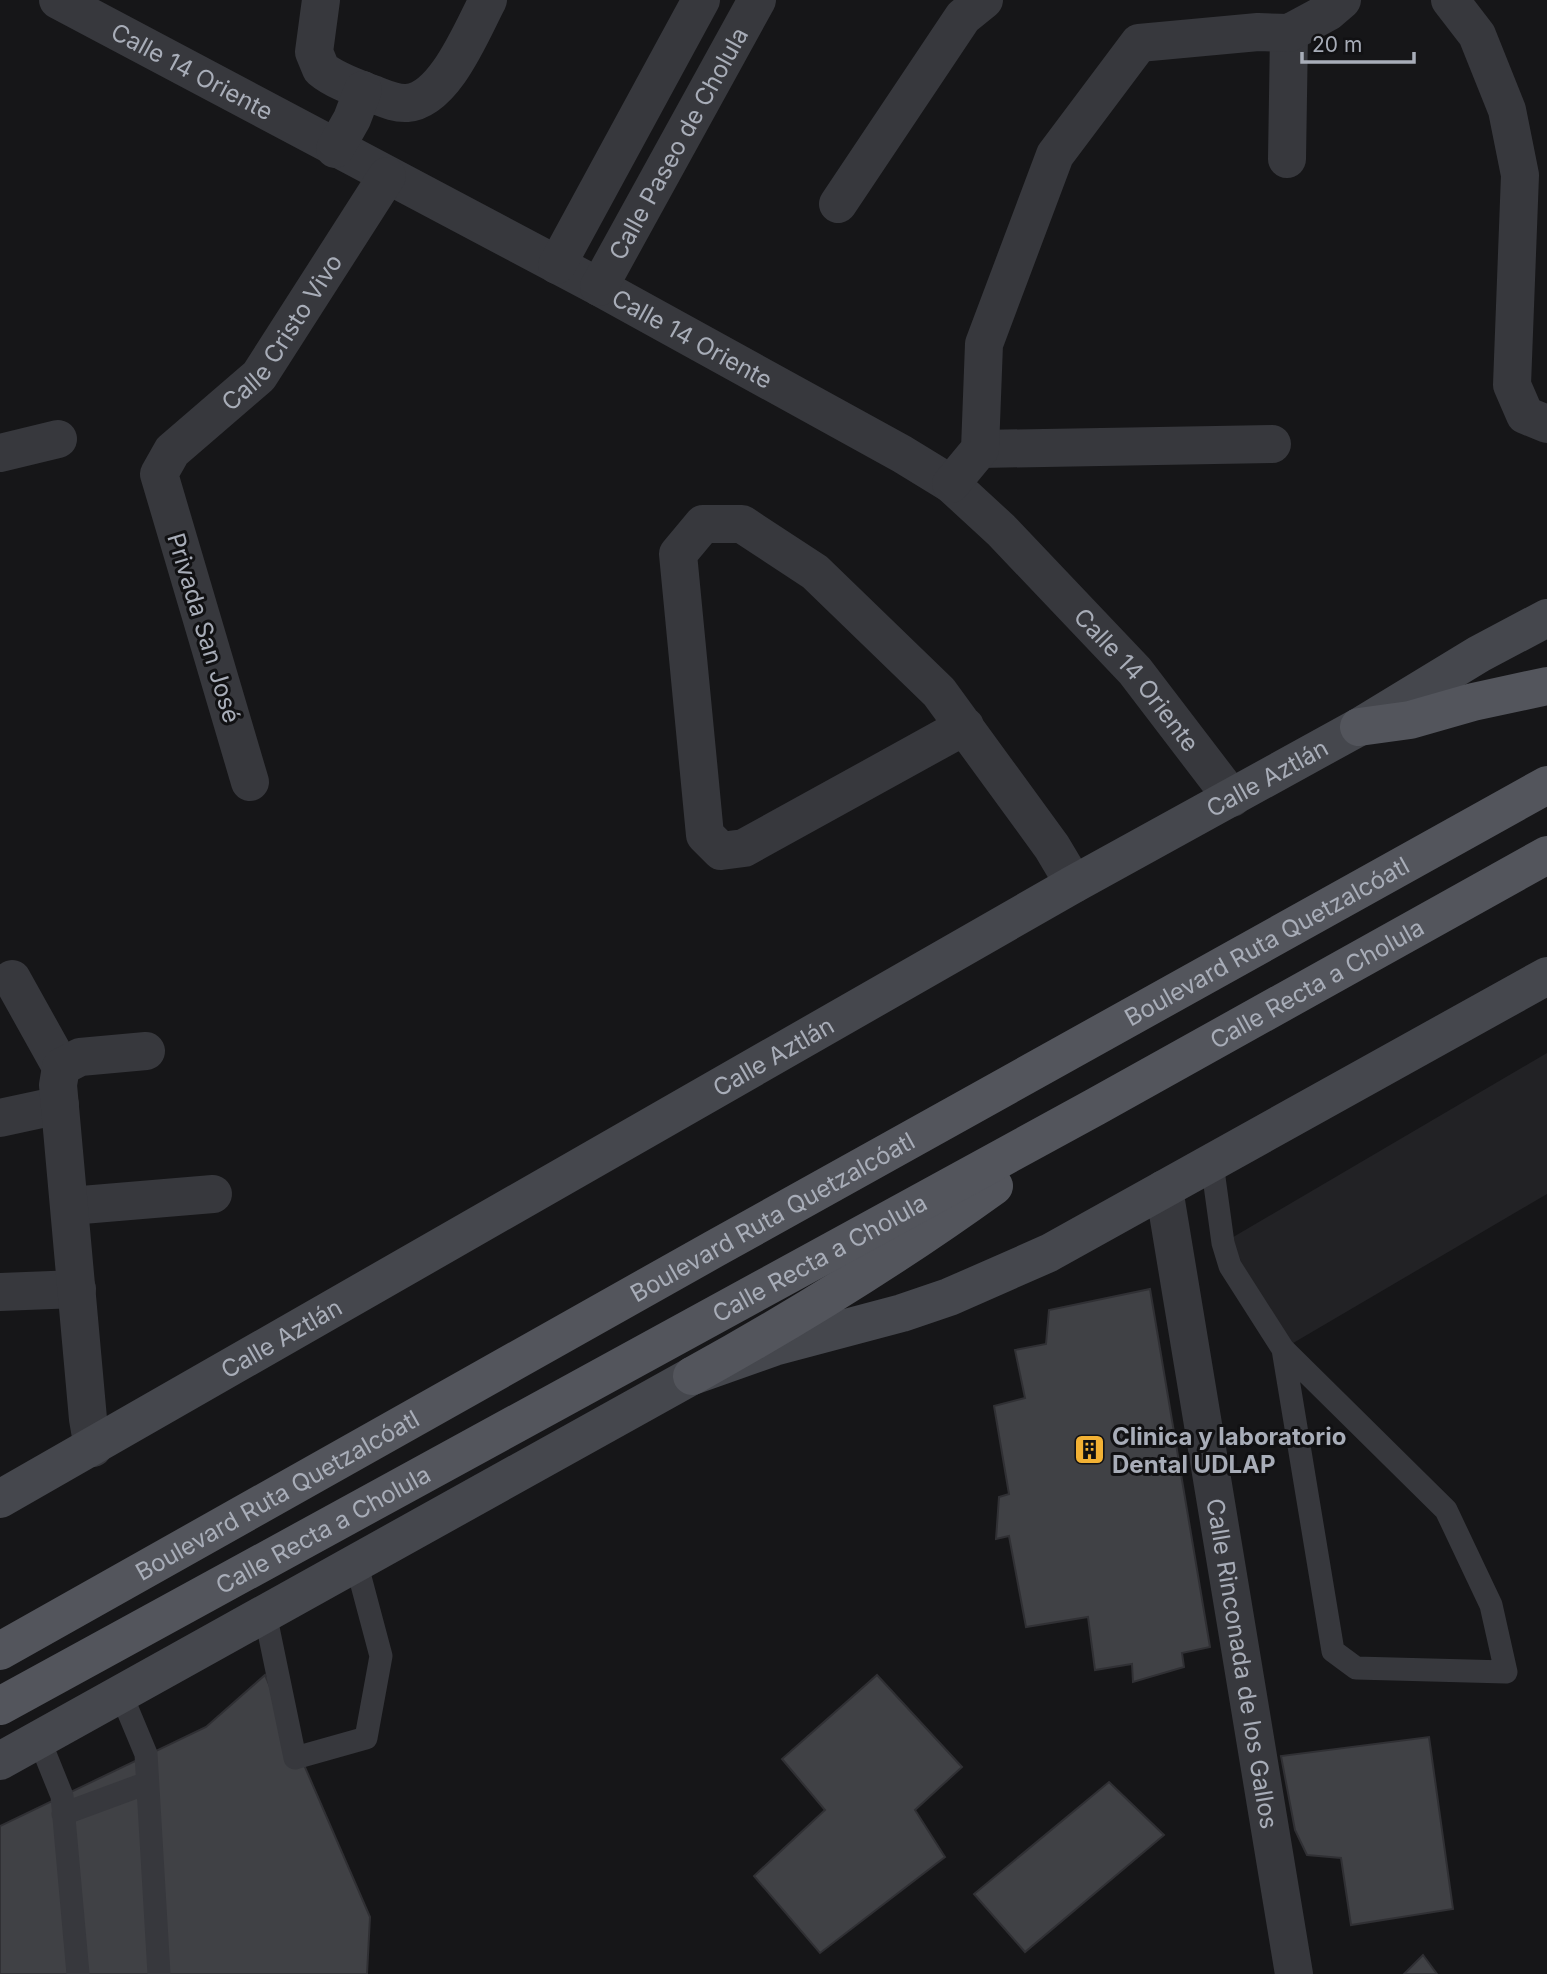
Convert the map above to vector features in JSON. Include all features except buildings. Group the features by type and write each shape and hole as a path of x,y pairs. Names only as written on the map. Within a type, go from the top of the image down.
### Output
{"main road":[{"name":"Calle Aztlán","path":"0,1499 1074,884 1359,727 1479,654 1547,618"},
{"path":"1359,727 1410,720 1473,702 1547,686"},
{"name":"Boulevard Ruta Quetzalcóatl","path":"0,1651 1547,785"},
{"name":"Calle Recta a Cholula","path":"0,1706 1095,1107 1547,855"},
{"path":"692,1377 774,1347 902,1313 949,1297 1049,1254 1547,976"},
{"path":"0,1761 826,1300 924,1237 1095,1107"}],"street":[{"name":"Calle 14 Oriente","path":"58,0 599,287 902,454 951,484 1001,530 1135,671 1232,798"},
{"path":"321,0 314,52 317,64 326,74 363,90 396,102 408,103 433,92 443,82 488,0"},
{"name":"Calle Paseo de Cholula","path":"556,265 701,0"},
{"name":"Calle Paseo de Cholula","path":"599,287 757,0"},
{"path":"951,484 980,449 984,344 1055,155 1139,43 1258,32 1289,33 1328,12 1342,0"},
{"path":"1450,0 1477,35 1507,110 1520,176 1512,384 1525,415 1547,424"},
{"path":"838,204 971,6"},
{"path":"1287,159 1289,33"},
{"path":"335,149 352,119 363,90"},
{"name":"Calle Cristo Vivo","path":"159,474 172,451 259,376 387,176"},
{"path":"0,453 58,439"},
{"path":"980,449 1272,444"},
{"name":"Privada San José","path":"159,474 250,782"},
{"path":"965,726 744,848 721,851 705,835 678,554 703,524 742,524 816,572 939,692 965,726 1052,847 1074,884"},
{"path":"12,979 61,1067 58,1085 88,1419 93,1448"},
{"path":"61,1067 80,1057 146,1051"},
{"path":"0,1118 60,1105"},
{"name":"Calle Rinconada de los Gallos","path":"1164,1189 1297,1970"},
{"path":"70,1206 213,1194"},
{"path":"0,1292 77,1289"}],"lane":[{"path":"1212,1163 1223,1243 1230,1266 1283,1349 1447,1510 1490,1605 1506,1672 1356,1668 1333,1651 1283,1349"},
{"path":"265,1613 295,1758 366,1738 381,1656 356,1562"},
{"path":"121,1694 146,1754 159,1974"},
{"path":"39,1739 61,1796 78,1974"},
{"path":"63,1814 147,1783"}],"shaded area":[{"path":"1547,1053 1547,1194 1283,1349 1223,1243"}],"place":[{"name":"Clinica y laboratorio Dental UDLAP","path":"1089,1450"}]}
